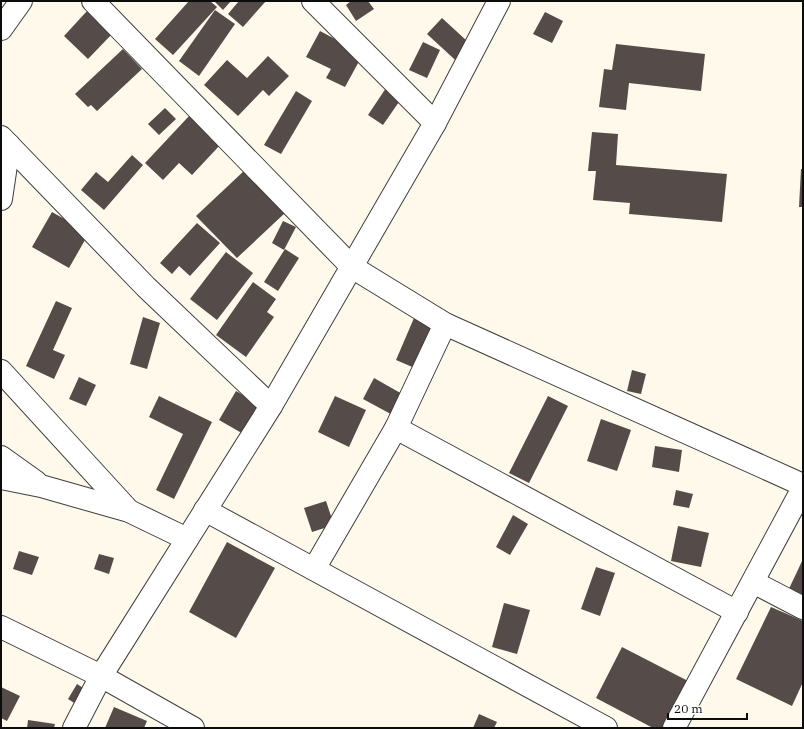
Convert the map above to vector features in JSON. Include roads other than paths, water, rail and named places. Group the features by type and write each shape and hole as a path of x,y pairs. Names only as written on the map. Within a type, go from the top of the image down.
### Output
{"street":[{"path":"1,29 21,1"},
{"path":"93,1 352,267 445,324 803,485"},
{"path":"313,1 435,123"},
{"path":"74,728 101,676 271,406 435,123 499,1"},
{"path":"5,141 146,287 271,406"},
{"path":"1,199 5,141"},
{"path":"314,569 396,428 445,324"},
{"path":"1,371 129,511"},
{"path":"396,428 737,612"},
{"path":"1,457 42,486"},
{"path":"1,478 42,486 129,511 187,539"},
{"path":"674,728 803,488"},
{"path":"206,510 606,728"},
{"path":"753,582 803,608"},
{"path":"1,627 101,676 193,728"}]}
